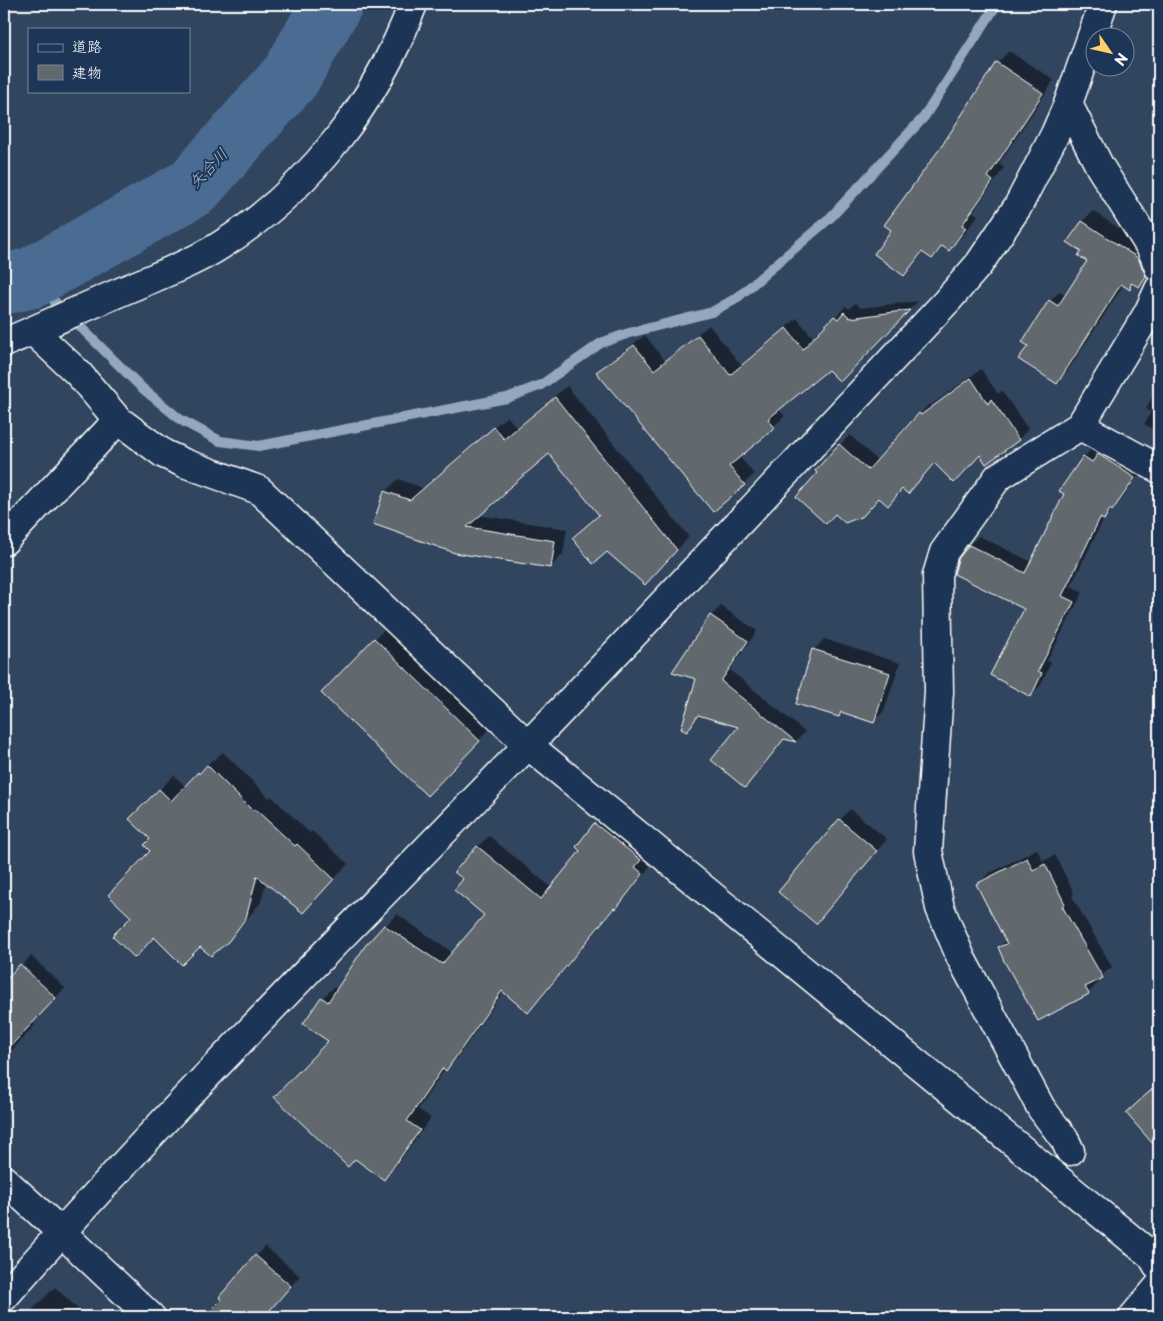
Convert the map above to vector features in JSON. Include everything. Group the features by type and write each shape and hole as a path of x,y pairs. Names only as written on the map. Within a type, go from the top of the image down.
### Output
{"street":[{"path":"4,343 169,271 220,246 263,215 301,181 335,143 372,90 402,34 413,4"},
{"path":"4,1297 61,1232 273,1007 528,745 947,301 979,264 1018,206 1055,134 1068,104 1103,4"},
{"path":"1068,104 1100,167 1152,250 1159,268"},
{"path":"1070,1151 1065,1140 1041,1108 961,958 940,908 928,851 939,692 937,575 944,552 998,477 1080,426 1148,313 1159,289"},
{"path":"39,327 118,420 164,454 259,490 528,745 1152,1256 1159,1268"},
{"path":"4,541 118,420"},
{"path":"1080,426 1159,469"},
{"path":"4,1180 151,1317"},
{"path":"1133,1317 1159,1286"}],"building":[{"path":"996,62 1043,93 988,177 993,181 962,225 966,228 949,251 942,246 932,259 922,252 904,276 874,254 891,230 884,225 941,147"},
{"path":"1082,221 1138,258 1146,276 1139,287 1131,283 1130,290 1121,284 1057,384 1018,359 1028,346 1022,342 1049,300 1058,306 1087,261 1078,256 1081,251 1067,242"},
{"path":"910,310 840,382 828,370 768,419 775,428 729,466 745,485 713,512 596,372 634,345 654,370 698,335 730,375 786,328 803,349 834,316 838,319 844,312 850,318"},
{"path":"971,378 988,404 991,399 1019,440 986,464 980,455 954,483 934,463 908,494 902,489 888,506 879,498 863,516 845,523 835,514 826,524 796,497 817,473 815,471 839,444 868,470 919,413 921,415"},
{"path":"555,397 677,550 645,585 607,552 593,564 572,538 599,515 549,454 504,492 506,493 467,527 555,541 551,568 455,553 373,524 384,491 410,500 494,427 504,439"},
{"path":"1098,454 1135,478 1112,511 1110,509 1104,520 1100,518 1062,596 1074,602 1038,671 1042,673 1031,697 990,675 1024,609 954,574 958,559 969,545 1025,573 1064,494 1059,491 1083,456 1092,462"},
{"path":"710,615 748,641 721,681 796,742 784,739 745,788 711,760 738,727 698,715 687,732 681,729 696,679 672,672"},
{"path":"374,638 480,741 427,796 321,693"},
{"path":"812,649 890,673 874,723 841,712 839,717 796,704"},
{"path":"207,765 253,811 255,809 295,846 297,844 334,879 303,913 257,876 246,918 228,942 211,956 200,947 182,965 154,937 135,958 112,936 131,917 108,895 150,851 144,845 150,839 129,819 159,789 171,801"},
{"path":"839,819 877,851 816,924 778,892"},
{"path":"594,823 641,860 635,867 643,874 616,909 614,908 528,1013 502,991 446,1071 443,1068 407,1121 420,1130 384,1180 355,1159 348,1167 274,1097 328,1041 303,1024 321,997 328,1002 365,946 384,925 442,964 484,915 454,890 463,879 454,872 477,846 541,899 580,851 576,847"},
{"path":"1027,858 1033,870 1045,864 1065,904 1062,906 1103,978 1085,987 1089,994 1038,1021 1004,961 998,947 1007,944 976,884"},
{"path":"20,964 56,998 4,1053 4,982"},
{"path":"1159,1083 1159,1151 1126,1113"},
{"path":"255,1255 291,1286 264,1317 204,1317 221,1300 219,1297"}],"waterway":[{"name":"矢合川","path":"4,284 31,278 193,187 291,76 332,4"},
{"path":"31,278 142,388 181,420 220,441 259,446 507,398 541,385 601,343 629,333 712,312 738,297 831,217 924,117 997,4"}]}
